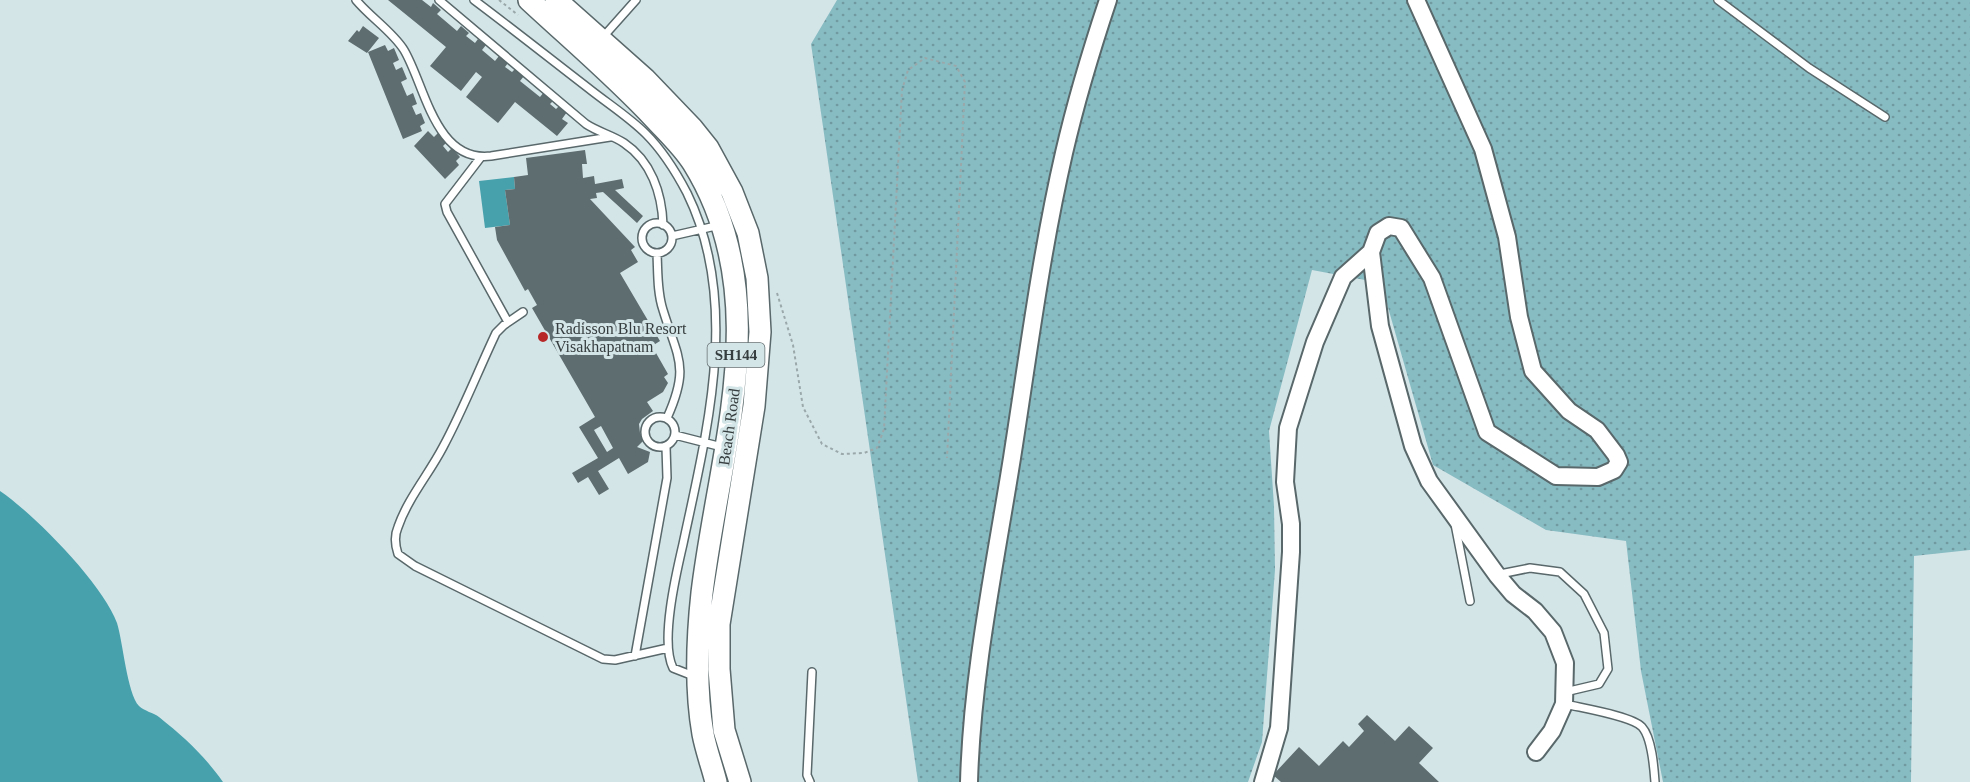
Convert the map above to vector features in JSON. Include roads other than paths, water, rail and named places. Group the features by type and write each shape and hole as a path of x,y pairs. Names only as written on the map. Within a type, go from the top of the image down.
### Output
{"main road":[{"name":"Beach Road","path":"530,0 625,88 693,163 722,224 731,253 738,313 736,368 727,448 702,594 698,677 703,735 716,782"},
{"name":"SH144","path":"556,0 645,79 692,128 708,148 732,192 748,233 757,278 760,332 754,406 718,624 724,730 740,782"},
{"path":"718,495 740,501"}],"street":[{"path":"969,782 975,688 1044,263 1064,154 1083,77 1108,0"},
{"path":"1416,0 1423,20 1483,149 1508,237 1519,317 1533,371 1569,411 1597,430 1619,462 1614,470 1598,477 1556,476 1486,432 1432,278 1401,228 1389,226 1378,233 1371,252 1380,326 1413,446 1429,481 1497,575 1513,594 1535,611 1553,632 1565,663 1564,698 1552,731 1536,753"},
{"path":"1263,782 1279,728 1292,552 1285,482 1288,428 1315,342 1343,277 1371,252"}],"lane":[{"path":"356,0 405,52 438,126 448,138 472,156 481,157 610,137"},
{"path":"439,0 586,124 628,147 651,173 661,195 663,225"},
{"path":"474,0 645,133 676,171 702,231 713,282 716,322 713,374 704,442 680,555 668,630 669,660 673,668 698,677"},
{"path":"602,39 636,0"},
{"path":"1718,0 1809,68 1885,117"},
{"path":"481,157 447,200 446,208 508,322"},
{"path":"658,223 663,225 672,236 670,246 657,254 644,247 641,238 649,225 658,223"},
{"path":"672,236 702,231 722,224"},
{"path":"657,254 659,294 680,360 677,392 667,418"},
{"path":"523,312 496,333 465,405 402,517 395,538 398,554 415,566 591,655 615,660 668,648"},
{"path":"667,418 674,425 675,435 674,440 666,447 656,447 648,441 645,432 649,422 653,419 667,418"},
{"path":"675,435 727,448"},
{"path":"635,656 667,478 666,447"},
{"path":"1453,516 1470,602"},
{"path":"1497,575 1530,568 1560,572 1584,594 1604,633 1608,669 1599,684 1564,698"},
{"path":"810,782 807,775 812,672"},
{"path":"1564,698 1626,718 1642,727 1652,752 1655,782"}],"place":[{"name":"Radisson Blu Resort Visakhapatnam","path":"543,337"}]}
